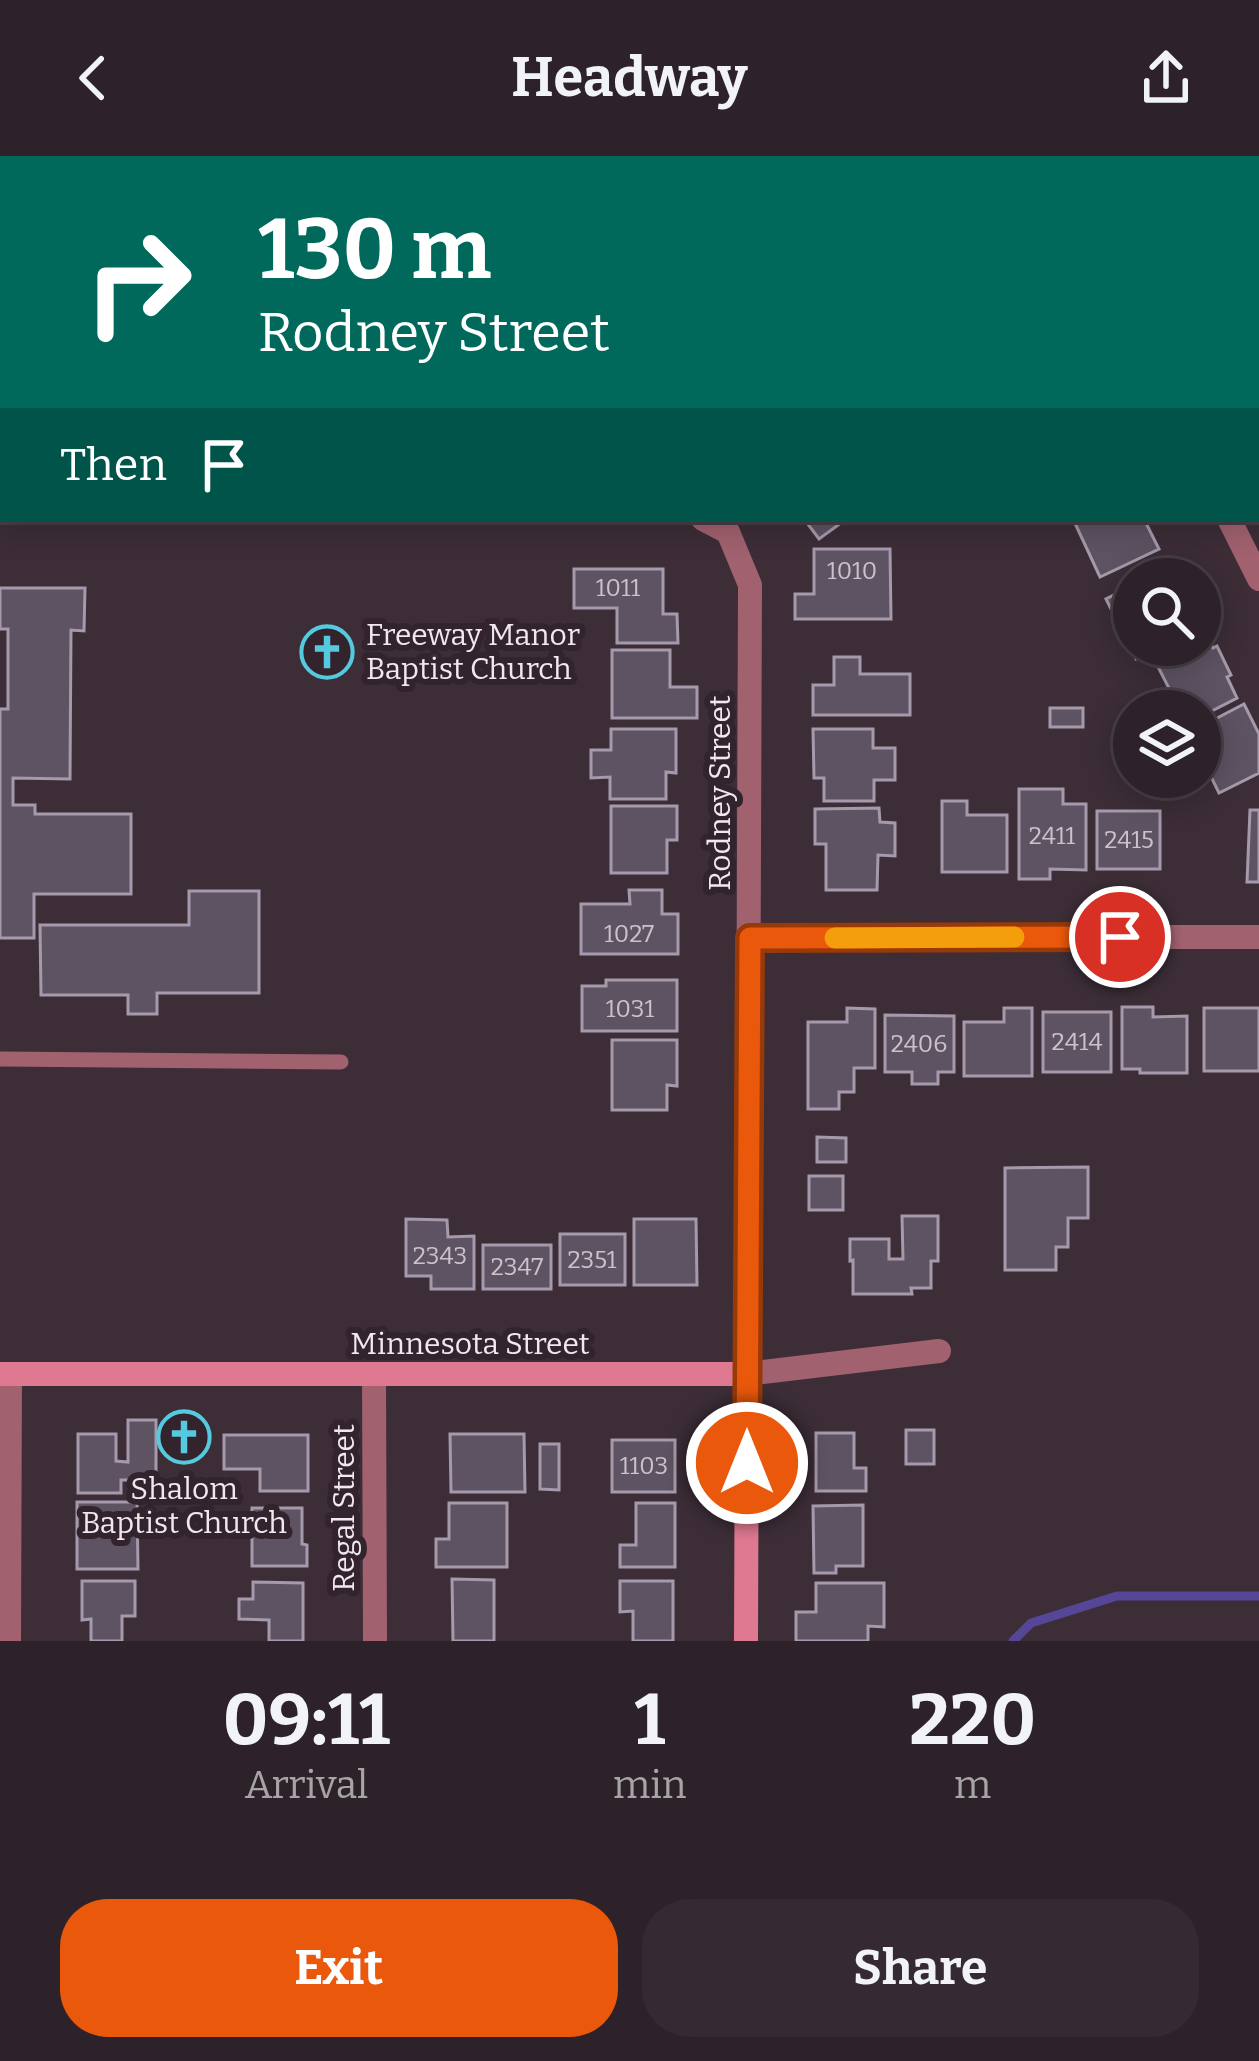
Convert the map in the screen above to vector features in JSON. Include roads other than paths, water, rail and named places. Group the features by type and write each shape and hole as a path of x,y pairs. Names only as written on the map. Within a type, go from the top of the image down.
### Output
{"street":[{"name":"Rodney Street","path":"709,522 728,532 750,585 747,1374"},
{"path":"1230,522 1259,579"},
{"path":"750,938 1259,937"},
{"name":"Minnesota Street","path":"5,1374 747,1374 939,1352"},
{"path":"5,1374 9,1641"},
{"name":"Regal Street","path":"374,1374 374,1641"},
{"path":"746,1641 747,1374"}],"lane":[{"path":"0,1059 341,1062"}],"waterway":[{"path":"1013,1641 1031,1623 1117,1596 1259,1596"}],"place":[{"name":"Freeway Manor Baptist Church","path":"327,652"},
{"name":"Shalom Baptist Church","path":"184,1437"}]}
